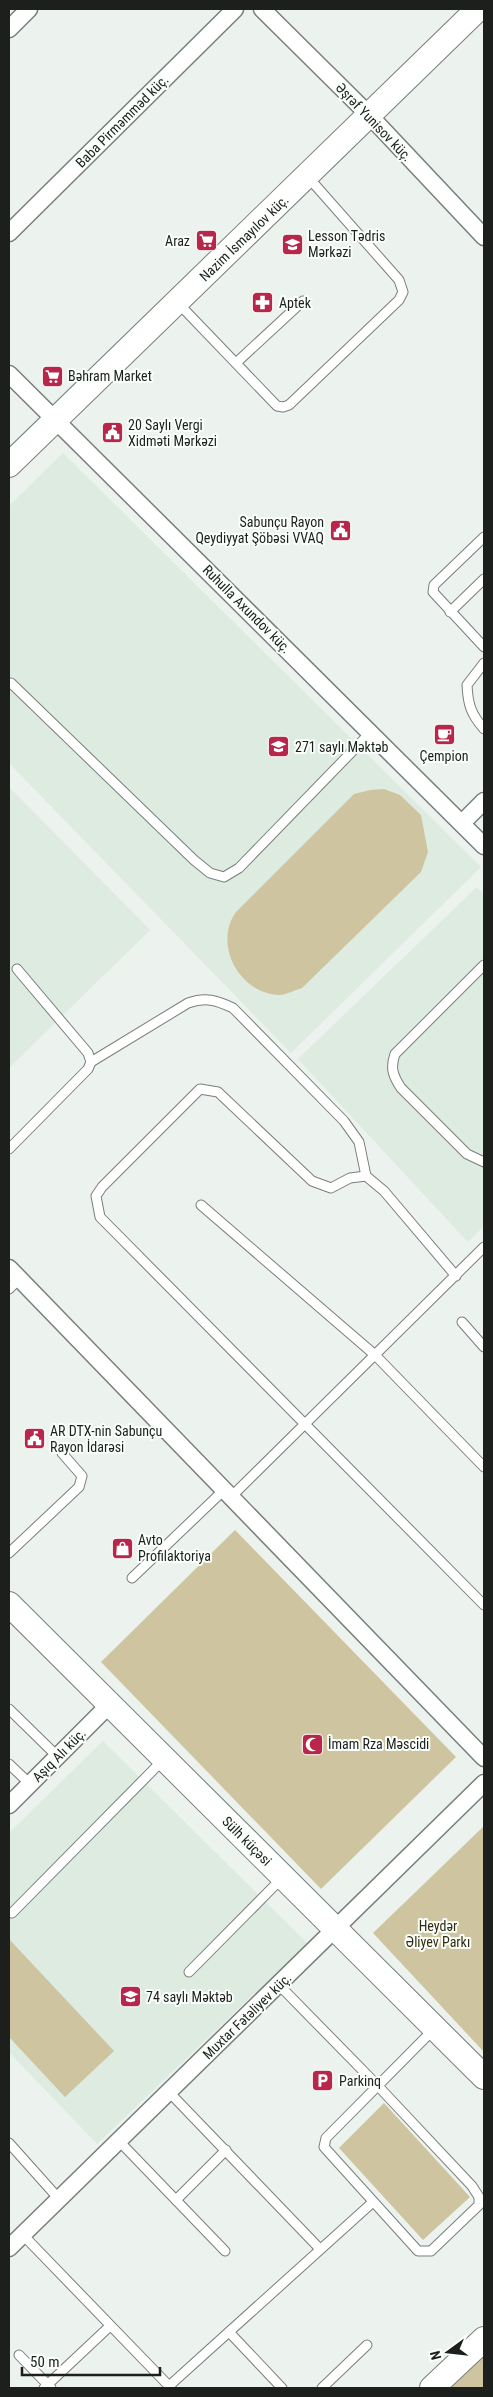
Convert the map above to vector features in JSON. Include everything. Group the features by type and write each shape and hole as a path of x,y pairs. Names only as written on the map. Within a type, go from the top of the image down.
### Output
{"street":[{"path":"9,29 29,9"},
{"name":"Baba Pirməmməd küç.","path":"9,233 234,9"},
{"name":"Əşrəf Yunisov küç.","path":"262,9 370,116 484,237"},
{"name":"Nazim İsmayılov küç.","path":"9,465 478,9"},
{"name":"Ruhulla Axundov küç.","path":"9,374 372,732 484,846"},
{"path":"462,823 484,801"},
{"path":"12,1278 227,1494 484,1758"},
{"name":"Sülh küçəsi","path":"9,1604 484,2077"},
{"name":"Aşıq Alı küç.","path":"9,1805 109,1705"},
{"name":"Muxtar Fətəliyev küç.","path":"9,2248 484,1784"},
{"path":"432,2388 484,2339"}],"lane":[{"path":"178,302 278,406 289,405 399,300 403,292 399,280 307,177"},
{"path":"236,363 303,301"},
{"path":"484,536 434,585 436,597 484,647"},
{"path":"450,612 484,579"},
{"path":"484,662 467,685 468,700 473,717 484,729"},
{"path":"10,683 194,860 210,873 224,877 239,868 372,732"},
{"path":"484,965 395,1054 391,1065 394,1077 401,1088 467,1154 484,1162"},
{"path":"17,969 88,1053 91,1062"},
{"path":"9,1149 88,1069 91,1062 188,1004 201,999 212,999 233,1008 344,1122 359,1142 366,1176 384,1191 456,1276"},
{"path":"366,1176 350,1178 330,1188 312,1181 218,1092 200,1089 102,1187 96,1196 100,1217 484,1605"},
{"path":"201,1206 375,1355 484,1467"},
{"path":"132,1578 305,1424 484,1247"},
{"path":"462,1322 484,1347"},
{"path":"9,1553 79,1487 82,1476 62,1453"},
{"path":"9,1708 57,1756"},
{"path":"12,1913 164,1759"},
{"path":"9,1764 30,1784"},
{"path":"189,1972 284,1877"},
{"path":"279,1985 378,2086 472,2186 479,2197 479,2206 431,2251 418,2251 324,2147 326,2138 378,2086 436,2028"},
{"path":"169,2092 320,2249"},
{"path":"119,2141 225,2251"},
{"path":"9,2143 59,2199"},
{"path":"176,2200 226,2150"},
{"path":"23,2235 170,2387 373,2202"},
{"path":"19,2355 48,2387 110,2326"},
{"path":"229,2332 282,2388"},
{"path":"322,2388 368,2345"}],"shaded area":[{"path":"63,453 481,867 291,1053 9,763 9,506"},
{"path":"9,787 150,930 9,1068"},
{"path":"477,887 484,894 484,1226 468,1242 298,1059"},
{"name":"74 saylı Məktəb","path":"103,1741 307,1943 97,2144 9,2052 9,1833"}],"green space":[{"path":"384,789 400,795 421,815 428,852 421,872 302,988 279,995 265,992 252,986 234,965 229,952 227,938 236,912 354,794"},
{"path":"235,1530 456,1757 321,1889 101,1662"},
{"name":"Heydər Əliyev Parkı","path":"484,1826 484,2052 373,1933"},
{"path":"9,1939 114,2051 65,2097 9,2037"},
{"path":"384,2103 470,2197 423,2240 339,2148"},
{"path":"484,2356 484,2388 450,2388"}],"place":[{"name":"Araz","path":"206,241"},
{"name":"Lesson Tədris Mərkəzi","path":"292,244"},
{"name":"Aptek","path":"263,303"},
{"name":"Bəhram Market","path":"52,376"},
{"name":"20 Saylı Vergi Xidməti Mərkəzi","path":"112,433"},
{"name":"Sabunçu Rayon Qeydiyyat Şöbəsi VVAQ","path":"340,530"},
{"name":"Çempion","path":"444,734"},
{"name":"271 saylı Məktəb","path":"279,747"},
{"name":"AR DTX-nin Sabunçu Rayon İdarəsi","path":"34,1439"},
{"name":"Avto Profilaktoriya","path":"122,1548"},
{"name":"İmam Rza Məscidi","path":"312,1744"},
{"name":"74 saylı Məktəb","path":"130,1997"},
{"name":"Parkinq","path":"323,2081"}]}
